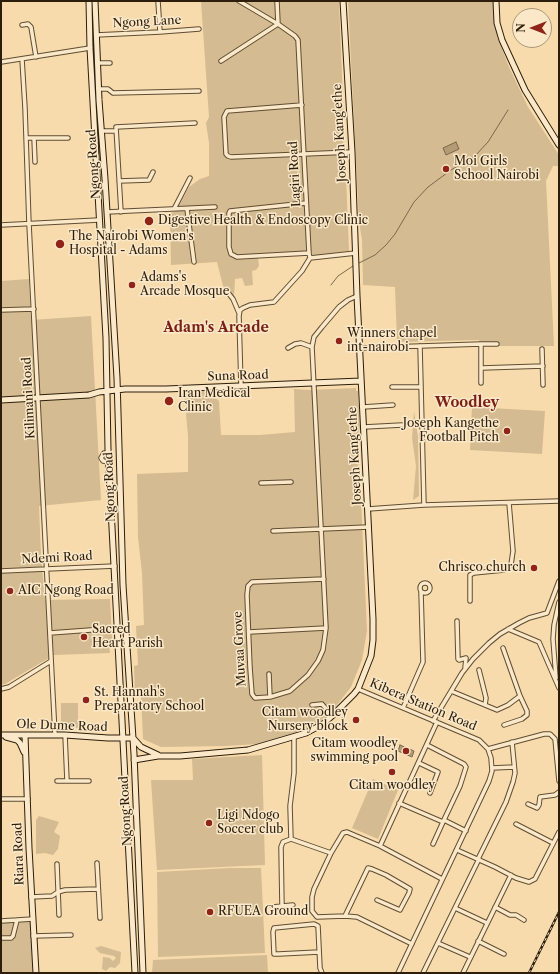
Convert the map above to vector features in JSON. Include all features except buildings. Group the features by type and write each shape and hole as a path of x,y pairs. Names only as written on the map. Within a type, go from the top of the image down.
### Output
{"main road":[{"name":"Ngong Road","path":"89,1 107,391 108,453 135,973"},
{"name":"Ngong Road","path":"95,1 98,89 102,131 115,346 123,585 133,738 143,973"},
{"name":"Joseph Kang'ethe","path":"134,760 158,756 236,752 260,748 306,733 316,728 332,716 358,689 372,650 373,619 369,527 357,296 352,152 343,1"},
{"path":"496,1 497,23 502,40 526,92 559,145"},
{"path":"90,45 96,42"},
{"name":"Suna Road","path":"1,400 89,394 117,390 361,381"},
{"path":"1,735 14,739 20,743 26,757"},
{"name":"Ole Dume Road","path":"1,735 65,735 133,738"},
{"name":"Riara Road","path":"25,735 31,897 36,973"},
{"path":"133,738 141,746 158,756"}],"street":[{"path":"158,1 160,32"},
{"name":"Lagiri Road","path":"239,1 278,24 295,36 298,40 310,258"},
{"path":"221,61 278,24 277,1"},
{"path":"22,25 28,24 31,27 36,57"},
{"name":"Ngong Lane","path":"96,35 199,29"},
{"path":"1,62 36,57 90,45"},
{"name":"Kilimani Road","path":"22,59 55,735"},
{"path":"97,63 110,63"},
{"path":"98,89 108,89 113,93 199,91"},
{"path":"302,105 229,110 224,117 226,154 231,157 352,152"},
{"path":"120,212 116,127 195,123"},
{"path":"102,131 116,131"},
{"path":"27,138 68,138"},
{"path":"34,138 35,162"},
{"path":"119,181 149,180 154,172"},
{"path":"174,209 190,178"},
{"path":"306,203 230,211 229,248 231,254 238,257 309,253"},
{"path":"107,212 215,207"},
{"path":"187,209 194,262"},
{"path":"1,225 99,220"},
{"path":"239,313 245,306 276,301 302,271 310,258 356,253"},
{"path":"220,290 229,294 233,299 239,313 241,386"},
{"path":"324,579 312,347 314,337 339,307 348,300 357,296"},
{"path":"1,310 34,309"},
{"path":"288,348 295,344 301,343 312,347"},
{"path":"481,344 481,383"},
{"path":"360,348 497,344"},
{"path":"420,346 424,505"},
{"path":"542,349 543,386"},
{"path":"482,368 543,366"},
{"path":"392,387 420,387"},
{"path":"363,408 393,405"},
{"path":"364,427 402,425"},
{"path":"261,483 291,482"},
{"path":"368,509 424,505 559,501"},
{"path":"470,601 470,575 474,573 504,570 513,562 509,503"},
{"path":"273,531 369,527"},
{"name":"Ndemi Road","path":"1,571 115,566"},
{"name":"Muvaa Grove","path":"324,579 326,628 323,650 318,661 308,675 290,691 270,697 253,697 247,590 251,583 324,579"},
{"path":"433,720 465,668 489,643 508,629 529,618 547,613 559,581"},
{"path":"403,708 423,662 421,592"},
{"path":"557,681 553,639 554,625 559,602"},
{"path":"457,621 458,658 459,660 466,658 465,668"},
{"path":"50,633 118,628"},
{"path":"249,632 326,628"},
{"path":"508,629 539,642 559,688"},
{"path":"503,648 520,696 527,711 526,716 522,719 504,725"},
{"path":"1,689 9,687 51,661"},
{"path":"479,670 486,698 485,705"},
{"path":"269,674 270,697"},
{"name":"Kibera Station Road","path":"358,689 479,740 488,749"},
{"path":"451,691 498,710 520,696"},
{"path":"312,705 322,704 332,716"},
{"path":"380,846 438,722"},
{"path":"398,973 489,781 492,768 492,758 488,749 544,734 550,734 554,739 559,781"},
{"path":"65,735 67,781"},
{"path":"290,838 290,806 294,773 294,737"},
{"path":"423,973 506,802 513,782 514,767 512,742"},
{"path":"427,745 464,764 466,767 460,786 433,844"},
{"path":"419,762 438,772 430,793"},
{"path":"492,768 514,767"},
{"path":"57,781 89,781"},
{"path":"528,804 537,808 540,797 555,795 559,792"},
{"path":"1,799 28,799"},
{"path":"400,803 466,831"},
{"path":"516,824 553,843"},
{"path":"412,944 357,917 317,917 312,911 312,893 331,853 344,832 380,846 442,879"},
{"path":"457,850 527,882 534,881 559,832"},
{"path":"282,906 281,848 283,842 290,838 331,853"},
{"path":"97,863 100,918"},
{"path":"57,864 59,915"},
{"path":"345,916 368,868 386,875 410,889 400,910 377,900"},
{"path":"463,973 511,875"},
{"path":"31,897 52,896 65,890 98,889"},
{"path":"273,907 293,906"},
{"path":"495,907 524,920"},
{"path":"455,908 487,923"},
{"path":"1,921 33,919"},
{"path":"1,938 11,938 13,936 17,920"},
{"path":"319,952 274,954 274,928 316,925 318,927 320,968 322,973"},
{"path":"33,936 71,935"},
{"path":"478,941 504,954"},
{"path":"438,943 470,957"}],"shaded area":[{"path":"201,1 339,1 349,251 314,256 311,253 258,258 259,266 256,270 252,271 253,285 245,286 242,278 235,279 234,297 223,286 217,262 171,265 170,213 175,212 189,187 200,179 209,176 209,143 206,123 209,117"},
{"name":"Moi Girls School Nairobi","path":"348,1 493,1 498,39 509,67 528,107 559,155 559,166 553,166 546,181 554,346 479,346 479,340 397,342 395,287 363,285 362,240 359,222"},
{"path":"456,142 459,149 446,155 443,148"},
{"path":"29,279 31,320 91,316 101,500 39,506 45,600 110,599 112,638 109,646 110,653 54,655 1,685 1,281"},
{"path":"356,388 356,391 358,391 360,428 358,433 367,631 362,660 351,687 333,710 317,724 294,734 257,744 161,747 143,739 141,695 135,695 134,666 138,665 136,626 144,625 142,573 138,537 137,474 188,472 188,436 184,391 208,391 219,401 221,435 260,435 295,432 294,389 309,390"},
{"name":"Joseph Kangethe Football Pitch","path":"472,407 545,411 542,454 470,450"},
{"path":"414,411 418,437 419,496 413,500 416,466 412,438"},
{"path":"61,703 78,703 78,728 61,729"},
{"name":"Citam woodley swimming pool","path":"400,745 414,751 412,757 398,751"},
{"name":"Ligi Ndogo Soccer club","path":"262,755 265,865 157,870 151,780 193,780 192,759"},
{"path":"373,779 398,790 378,839 352,828"},
{"path":"39,816 59,822 54,832 60,836 58,849 53,855 45,853 36,854 36,820"},
{"name":"RFUEA Ground","path":"261,868 265,953 158,957 157,872"},
{"path":"31,921 33,973 1,973 1,922"},
{"path":"101,946 121,952 120,963 115,968 110,967 106,971 102,969 103,957 110,958 113,961 116,958 114,956 100,953 95,948"},
{"path":"267,955 268,973 152,973 153,960"}],"waterway":[{"path":"359,263 375,255 386,245 395,234 414,202 428,187 451,170 475,156 488,142 508,110"},
{"path":"331,285 338,276 353,266"}],"railway":[{"path":"529,973 559,912"}],"place":[{"name":"Moi Girls School Nairobi","path":"446,169"},
{"name":"Digestive Health & Endoscopy Clinic","path":"149,221"},
{"name":"The Nairobi Women's Hospital - Adams","path":"60,244"},
{"name":"Adams's Arcade Mosque","path":"132,285"},
{"name":"Winners chapel int-nairobi","path":"339,341"},
{"name":"Iran Medical Clinic","path":"169,401"},
{"name":"Joseph Kangethe Football Pitch","path":"507,431"},
{"name":"Chrisco church","path":"534,568"},
{"name":"AIC Ngong Road","path":"10,591"},
{"name":"Sacred Heart Parish","path":"84,637"},
{"name":"St. Hannah's Preparatory School","path":"86,700"},
{"name":"Citam woodley Nursery block","path":"356,720"},
{"name":"Citam woodley swimming pool","path":"406,751"},
{"name":"Citam woodley","path":"392,772"},
{"name":"Ligi Ndogo Soccer club","path":"209,823"},
{"name":"RFUEA Ground","path":"210,912"}],"district":[{"name":"Adam's Arcade","path":"216,328"},
{"name":"Woodley","path":"467,403"}]}
